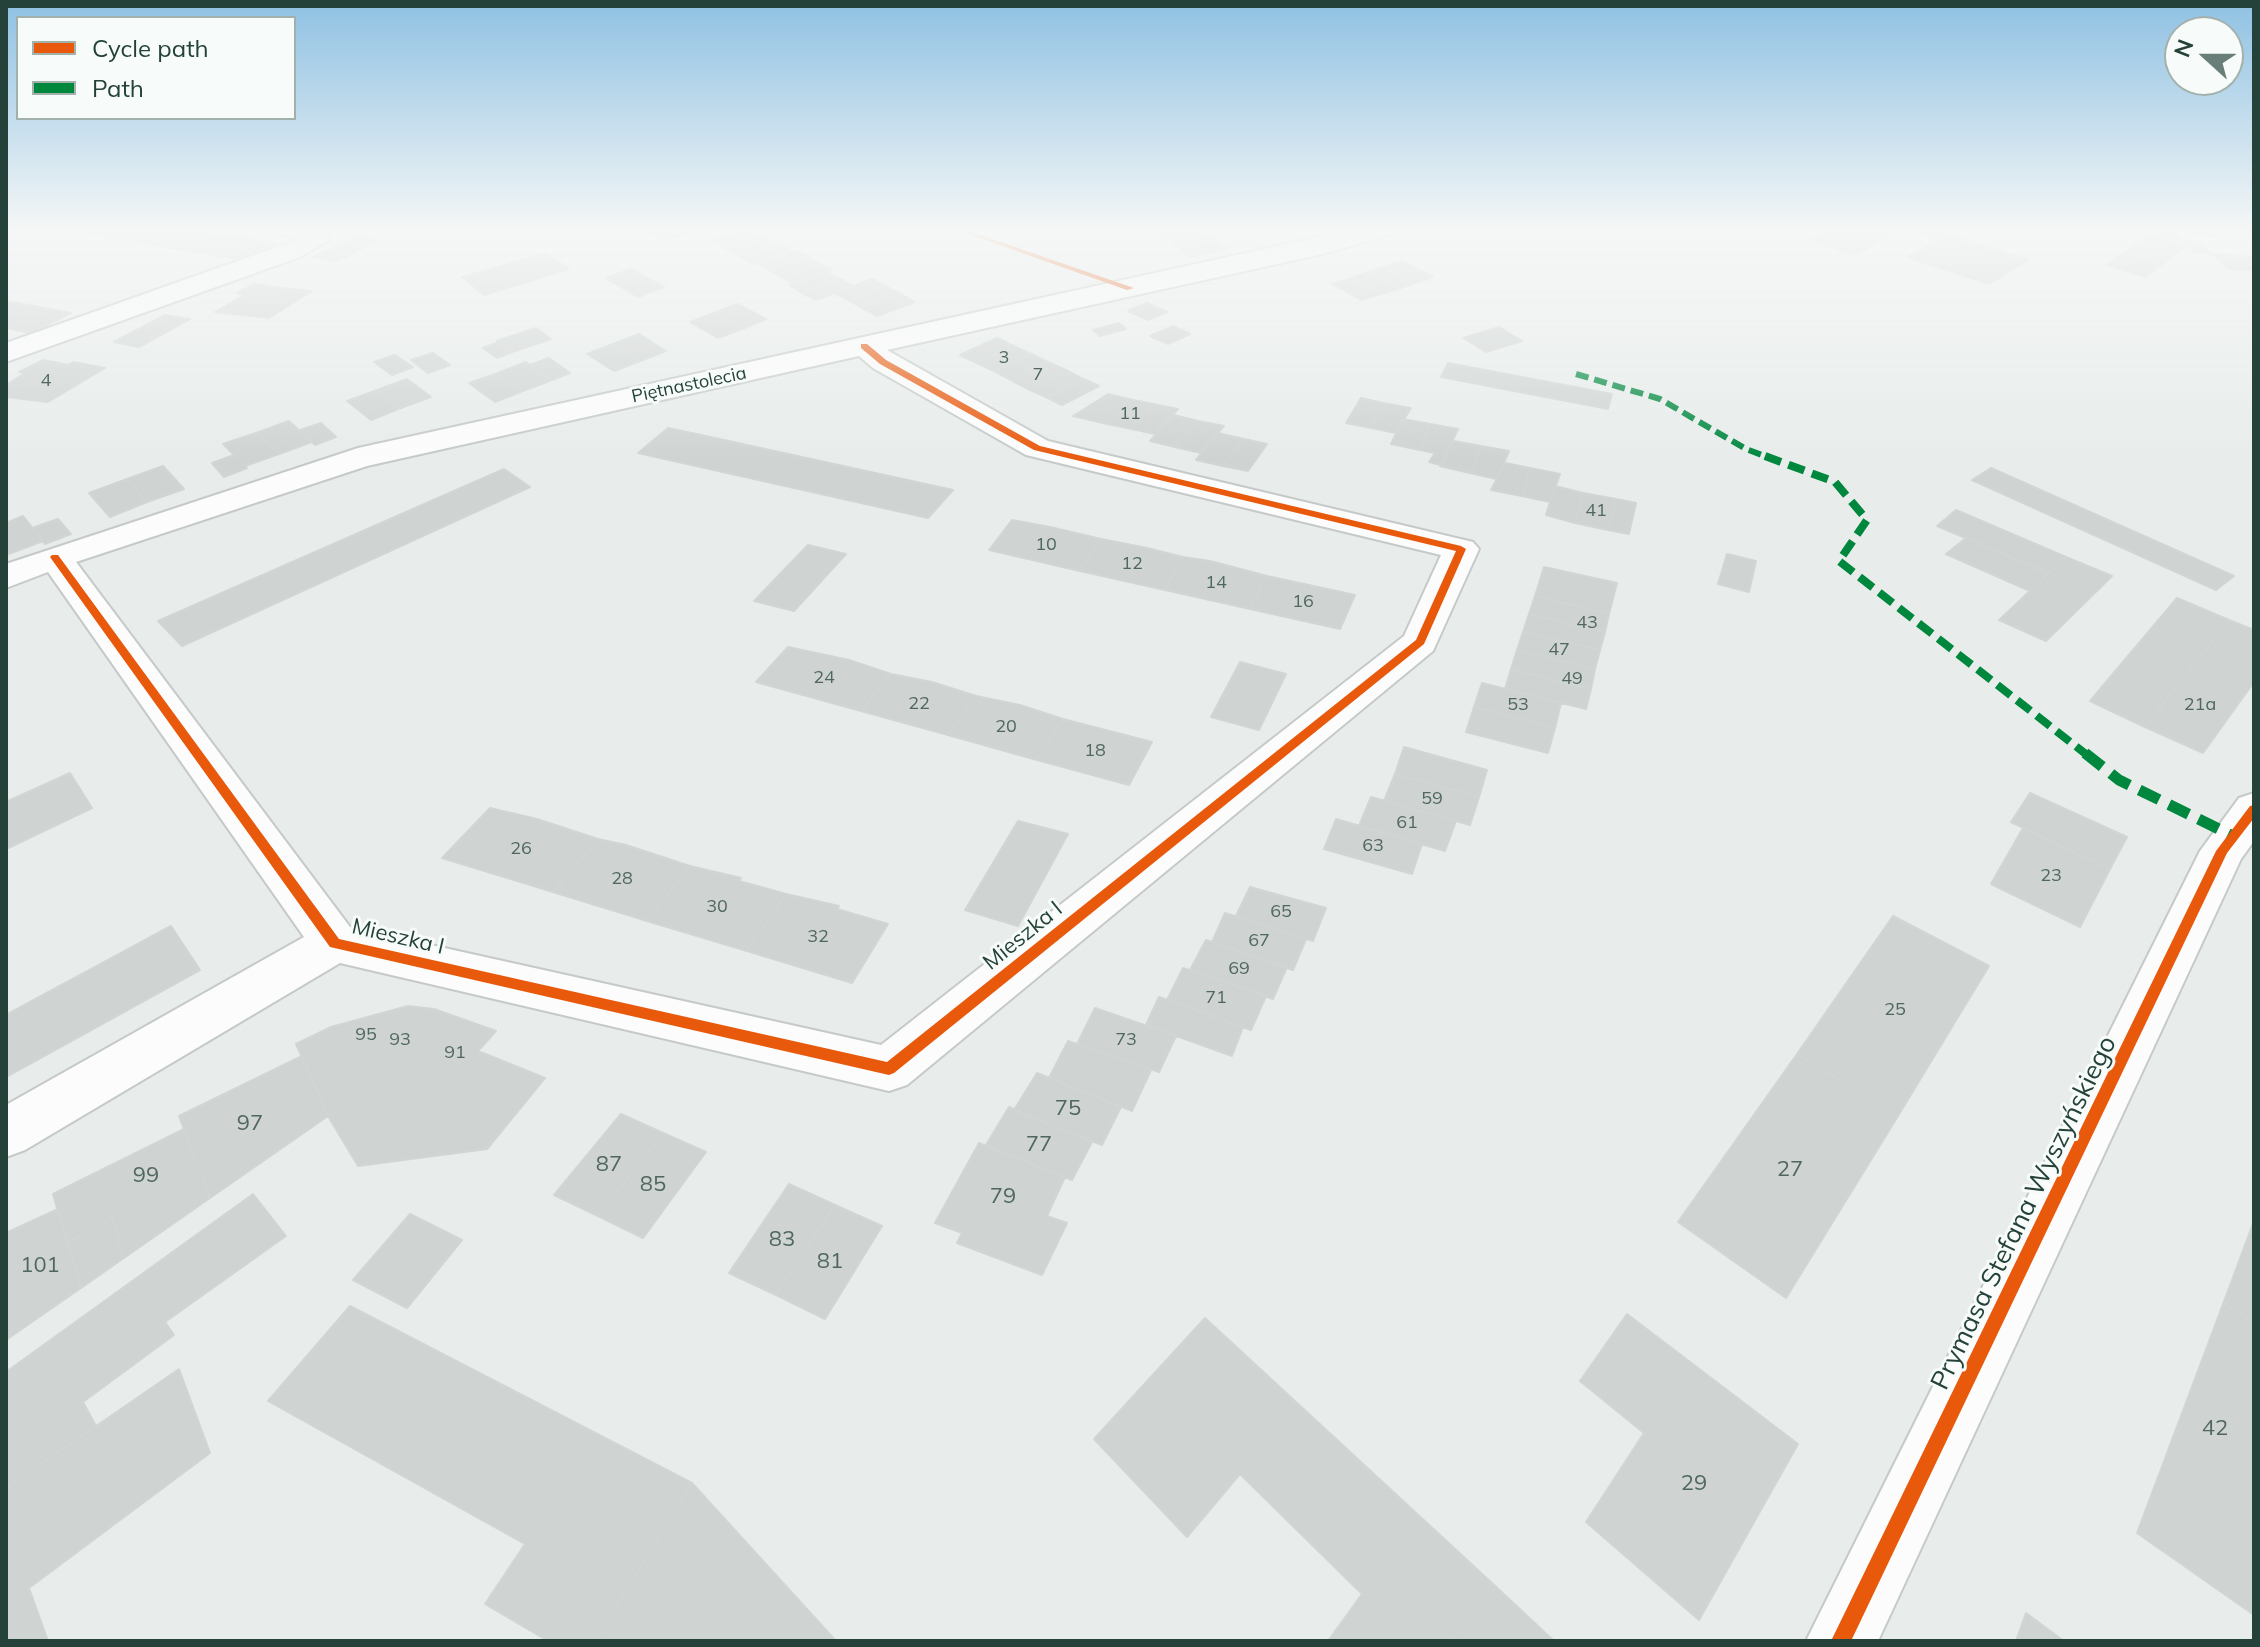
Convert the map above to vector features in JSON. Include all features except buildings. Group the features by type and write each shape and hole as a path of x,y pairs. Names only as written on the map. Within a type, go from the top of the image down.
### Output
{"street":[{"path":"6,353 139,306"},
{"name":"Piętnastolecia","path":"6,577 55,557 358,458 1048,306"},
{"name":"Mieszka I","path":"55,557 335,943 889,1069 1420,642 1461,549 1037,448 883,362 864,346"},
{"name":"Prymasa Stefana Wyszyńskiego","path":"1841,1641 2243,843"},
{"name":"Mieszka I","path":"6,1133 335,943"}],"marked path":[{"path":"1576,374 1660,399 1746,449 1835,482 1867,520 1839,561 2119,780 2233,836"}],"cycle path":[{"path":"55,557 335,943 889,1069 1420,642 1461,549 1037,448 883,362 864,346"},
{"path":"1841,1641 2222,851 2254,809"}]}
